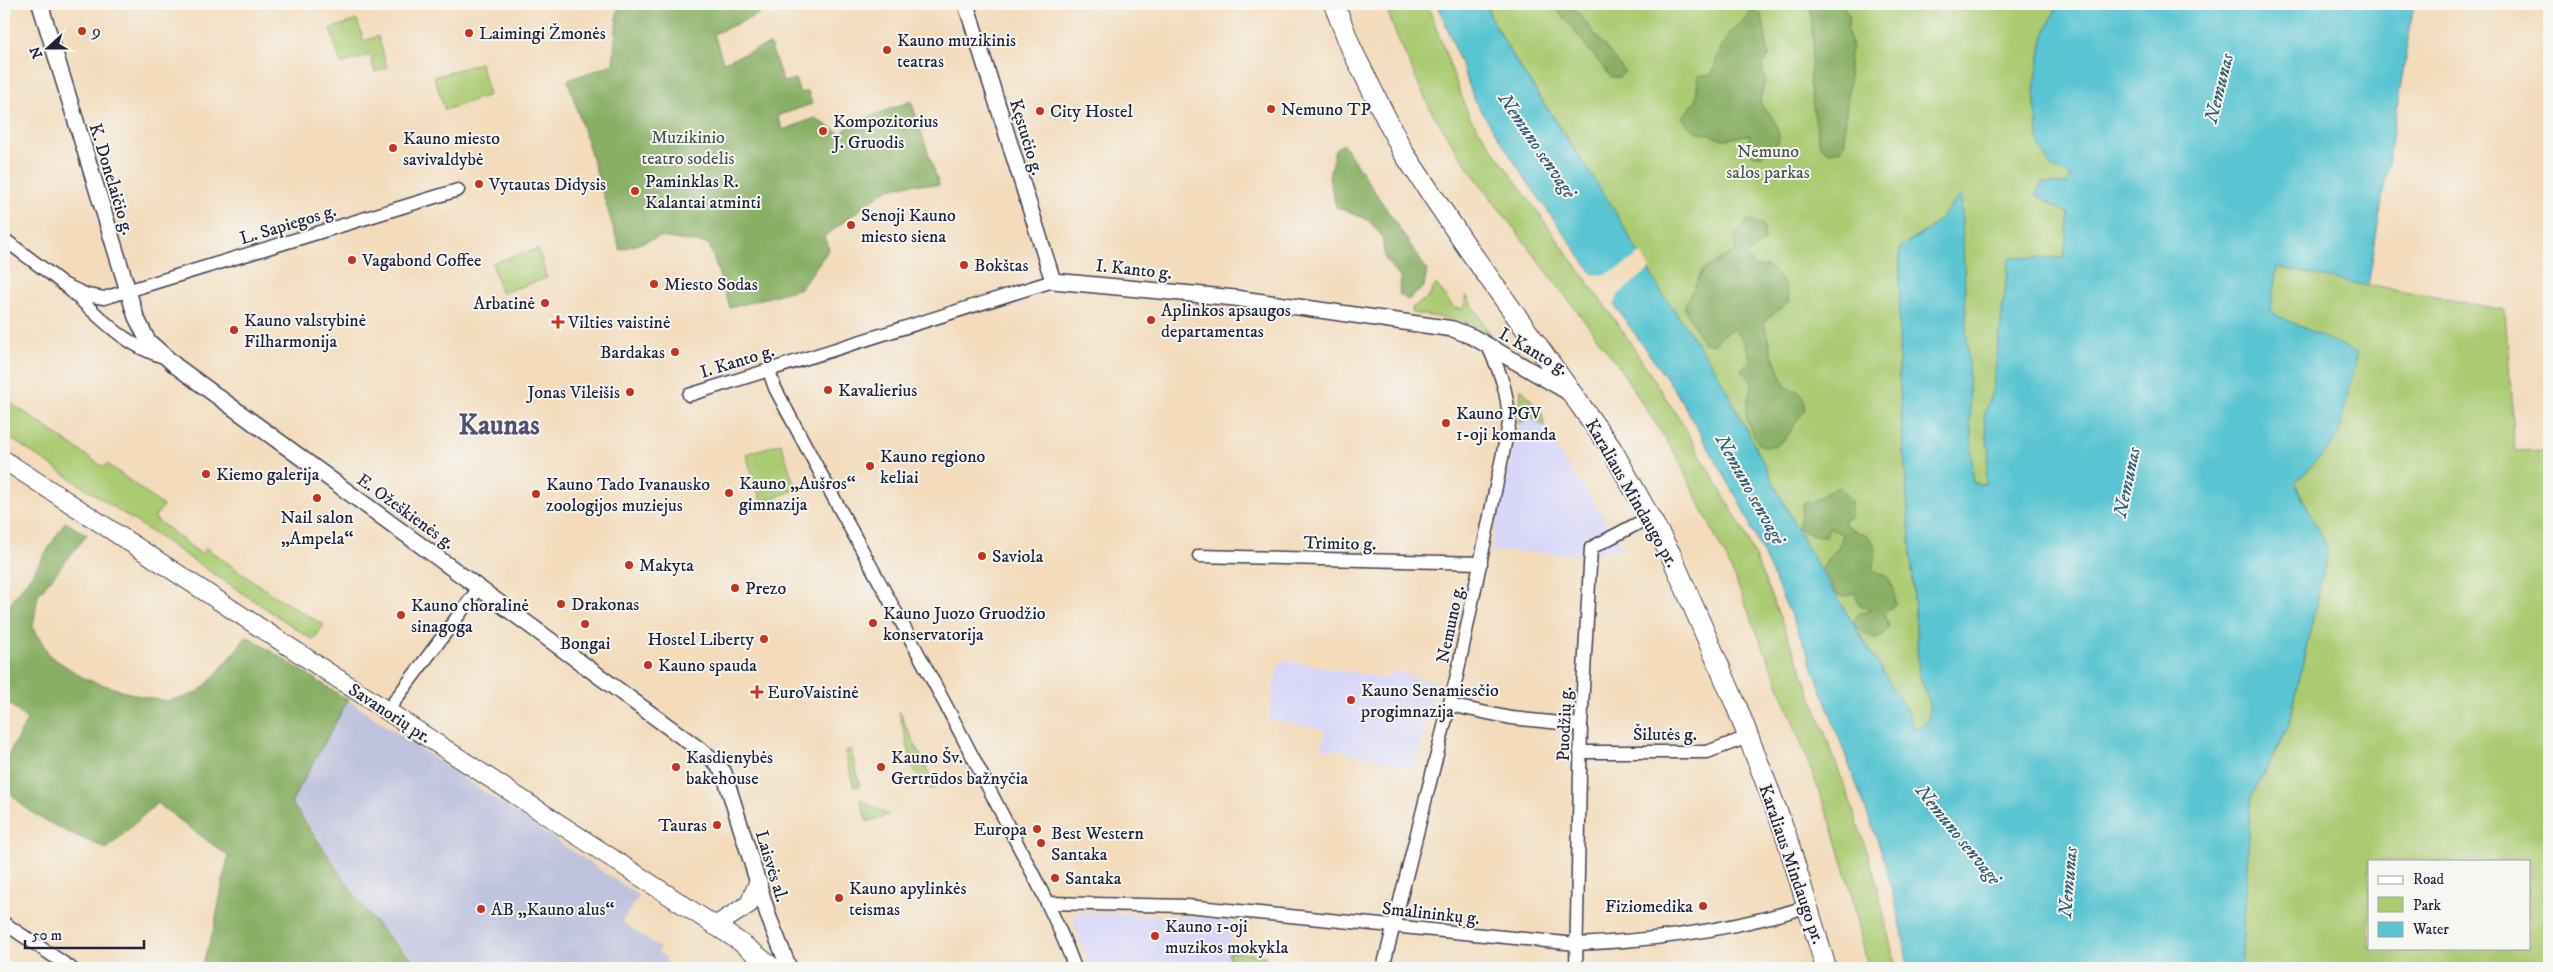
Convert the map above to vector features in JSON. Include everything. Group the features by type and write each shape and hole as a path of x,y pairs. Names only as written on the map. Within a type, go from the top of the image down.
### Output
{"main road":[{"name":"Karaliaus Mindaugo pr.","path":"1334,4 1352,50 1403,152 1469,250 1611,448 1671,555 1748,737 1785,832 1809,906 1826,968"},
{"name":"Savanorių pr.","path":"4,460 715,926 774,968"},
{"path":"715,926 749,904 758,883"}],"street":[{"name":"K. Donelaičio g.","path":"40,4 136,317 148,341 164,357"},
{"name":"Kęstučio g.","path":"966,4 1052,281"},
{"name":"L. Sapiegos g.","path":"128,292 458,190"},
{"name":"E. Ožeškienės g.","path":"4,239 63,284 111,329 145,352 164,357 699,747 715,761 724,773"},
{"name":"I. Kanto g.","path":"689,395 1052,281 1235,298 1453,329 1488,346 1574,396"},
{"name":"E. Ožeškienės g.","path":"63,284 87,294 104,298 128,292"},
{"name":"Nemuno g.","path":"1383,968 1449,705 1481,563 1509,424 1508,398 1503,377 1488,346"},
{"path":"769,371 775,388 936,687 1047,903 1063,936 1075,968"},
{"name":"Puodžių g.","path":"1576,968 1580,725 1591,548 1650,517"},
{"name":"Trimito g.","path":"1199,556 1481,563"},
{"path":"387,711 480,588"},
{"path":"1449,705 1511,718 1580,725"},
{"name":"Šilutės g.","path":"1580,752 1707,752 1748,737"},
{"name":"Laisvės al.","path":"724,773 758,883 789,968"},
{"name":"Smalininkų g.","path":"1047,903 1187,906 1576,944 1628,942 1762,920 1809,906"},
{"path":"4,923 71,968"}],"shaded area":[{"path":"1521,388 1542,413 1548,436 1624,547 1589,555 1490,551 1519,423"},
{"name":"Kauno Senamiesčio progimnazija","path":"1283,660 1389,679 1390,671 1435,682 1415,768 1335,749 1322,750 1325,729 1268,719 1277,670"},
{"name":"AB „Kauno alus“","path":"348,700 639,896 622,922 660,948 657,952 667,958 665,961 675,968 427,968 420,964 382,931 346,882 314,831 291,803"},
{"name":"Kauno 1-oji muzikos mokykla","path":"1079,912 1195,917 1231,921 1228,968 1090,968 1073,919"}],"green space":[{"name":"Muzikinio teatro sodelis","path":"618,4 755,4 759,14 714,34 723,62 770,44 783,82 795,79 800,93 808,91 812,104 777,116 783,130 815,118 841,134 853,123 911,101 939,185 910,184 885,190 824,237 829,249 801,288 730,308 709,244 659,237 620,250 568,80 613,64"},
{"path":"1385,4 1427,4 1469,116 1622,330 1683,425 1744,531 1801,668 1852,807 1874,873 1896,968 1868,968 1850,887 1831,823 1782,693 1728,562 1676,455 1617,364 1468,168 1430,109 1395,32"},
{"name":"Nemuno salos parkas","path":"1487,4 2058,4 2044,35 2034,90 2039,145 2072,176 2067,184 2041,183 2069,214 2064,258 2009,258 1993,388 1984,417 1989,451 1985,484 1973,483 1960,196 1932,227 1900,248 1899,376 1919,673 1930,707 1927,724 1913,730 1908,713 1808,550 1717,372 1661,292 1577,152 1513,57 1491,18"},
{"path":"1553,4 1571,4 1625,72 1619,77 1611,77"},
{"path":"1810,4 1842,4 1850,17 1847,29 1852,47 1849,61 1845,144 1841,150 1830,152 1820,146 1809,84 1813,42"},
{"path":"1753,9 1762,15 1769,56 1762,65 1765,80 1760,100 1762,107 1770,114 1776,124 1779,136 1778,143 1762,155 1752,155 1747,146 1750,135 1720,139 1694,130 1682,117 1696,101 1698,76 1712,74 1726,39 1732,30 1747,18"},
{"path":"357,20 364,41 378,36 387,68 375,72 370,55 341,64 330,29"},
{"path":"480,63 489,95 445,110 434,77"},
{"path":"1343,144 1427,270 1424,287 1408,300 1399,294 1401,279 1385,259 1382,236 1368,220 1336,207 1329,177 1335,149"},
{"path":"1748,220 1763,225 1765,240 1746,256 1756,267 1767,266 1781,280 1788,292 1789,298 1787,303 1764,323 1772,354 1786,387 1801,394 1805,406 1805,411 1787,436 1777,445 1769,446 1760,445 1754,437 1746,415 1747,401 1753,383 1740,370 1751,359 1742,338 1732,329 1722,335 1714,345 1703,342 1684,307 1703,270 1735,251 1735,236"},
{"path":"538,249 547,278 501,293 492,263"},
{"path":"2277,267 2505,310 2515,451 2549,450 2549,968 2241,968 2251,798 2289,725 2328,550 2295,483 2338,438 2270,312"},
{"path":"1436,284 1454,308 1463,309 1466,295 1491,335 1469,322 1412,313 1412,308 1429,297"},
{"path":"1521,388 1542,413 1544,426 1533,419 1527,419 1519,423"},
{"path":"4,398 103,467 108,464 163,506 154,518 201,554 206,548 273,595 324,625 313,640 4,434"},
{"path":"781,443 796,490 761,502 746,454"},
{"path":"1839,486 1851,502 1851,517 1842,521 1873,542 1875,557 1873,571 1888,577 1894,590 1895,604 1884,615 1889,626 1880,638 1864,633 1853,622 1858,614 1871,610 1859,604 1854,592 1848,596 1838,595 1822,569 1837,549 1843,535 1829,527 1826,536 1811,535 1798,528 1804,503 1814,500"},
{"path":"65,522 87,535 38,595 33,627 50,656 85,679 139,696 166,701 186,697 198,692 214,677 247,636 348,700 291,803 353,892 386,935 427,968 201,968 214,929 228,856 157,803 107,849 43,819 27,809 14,797 6,784 5,763 27,720 4,698 4,611 33,573"},
{"path":"899,711 936,788 930,789 914,771"},
{"path":"851,749 860,786 854,787 845,752"},
{"path":"860,799 888,815 867,822"},
{"path":"1229,951 1265,956 1264,967 1229,962"}],"water":[{"path":"1438,4 1486,4 1491,18 1513,57 1613,208 1661,292 1717,372 1808,550 1908,713 1914,729 1927,724 1930,707 1919,673 1899,376 1900,248 1932,227 1961,195 1973,483 1985,484 1989,451 1984,417 1993,388 2009,258 2064,258 2069,214 2036,195 2041,183 2067,184 2071,176 2051,167 2039,145 2034,90 2044,35 2058,4 2414,4 2368,286 2277,267 2270,312 2357,353 2338,438 2295,483 2328,550 2289,725 2251,798 2241,968 1908,968 1902,930 1884,859 1806,649 1739,501 1678,395 1524,177 1475,101"}],"pier":[{"path":"1641,253 1650,269 1619,294 1612,307 1590,275 1606,274 1618,269"}],"place":[{"name":"9","path":"82,31"},
{"name":"Laimingi Žmonės","path":"469,33"},
{"name":"Kauno muzikinis teatras","path":"887,50"},
{"name":"Nemuno TP","path":"1271,109"},
{"name":"City Hostel","path":"1040,111"},
{"name":"Kompozitorius J. Gruodis","path":"823,131"},
{"name":"Kauno miesto savivaldybė","path":"393,148"},
{"name":"Vytautas Didysis","path":"479,184"},
{"name":"Paminklas R. Kalantai atminti","path":"635,191"},
{"name":"Senoji Kauno miesto siena","path":"851,225"},
{"name":"Vagabond Coffee","path":"352,260"},
{"name":"Bokštas","path":"964,265"},
{"name":"Miesto Sodas","path":"654,284"},
{"name":"Arbatinė","path":"545,303"},
{"name":"Aplinkos apsaugos departamentas","path":"1151,320"},
{"name":"Vilties vaistinė","path":"558,322"},
{"name":"Kauno valstybinė Filharmonija","path":"234,330"},
{"name":"Bardakas","path":"675,352"},
{"name":"Kavalierius","path":"828,390"},
{"name":"Jonas Vileišis","path":"630,392"},
{"name":"Kauno PGV 1-oji komanda","path":"1446,423"},
{"name":"Kauno regiono keliai","path":"870,466"},
{"name":"Kiemo galerija","path":"206,474"},
{"name":"Kauno „Aušros“ gimnazija","path":"729,493"},
{"name":"Kauno Tado Ivanausko zoologijos muziejus","path":"536,494"},
{"name":"Nail salon „Ampela“","path":"317,498"},
{"name":"Saviola","path":"982,556"},
{"name":"Makyta","path":"629,565"},
{"name":"Prezo","path":"735,588"},
{"name":"Drakonas","path":"561,604"},
{"name":"Kauno choralinė sinagoga","path":"401,615"},
{"name":"Kauno Juozo Gruodžio konservatorija","path":"873,623"},
{"name":"Bongai","path":"585,624"},
{"name":"Hostel Liberty","path":"764,639"},
{"name":"Kauno spauda","path":"648,665"},
{"name":"EuroVaistinė","path":"757,692"},
{"name":"Kauno Senamiesčio progimnazija","path":"1351,700"},
{"name":"Kasdienybės bakehouse","path":"676,767"},
{"name":"Kauno Šv. Gertrūdos bažnyčia","path":"881,767"},
{"name":"Tauras","path":"717,825"},
{"name":"Europa","path":"1037,829"},
{"name":"Best Western Santaka","path":"1041,843"},
{"name":"Santaka","path":"1055,878"},
{"name":"Kauno apylinkės teismas","path":"839,898"},
{"name":"Fiziomedika","path":"1703,906"},
{"name":"AB „Kauno alus“","path":"481,909"},
{"name":"Kauno 1-oji muzikos mokykla","path":"1155,936"}],"district":[{"name":"Kaunas","path":"499,424"}],"water label":[{"name":"Nemunas","path":"2218,88"},
{"name":"Nemuno senvagė","path":"1538,145"},
{"name":"Nemunas","path":"2126,482"},
{"name":"Nemuno senvagė","path":"1751,489"},
{"name":"Nemuno senvagė","path":"1959,834"},
{"name":"Nemunas","path":"2067,882"}]}
